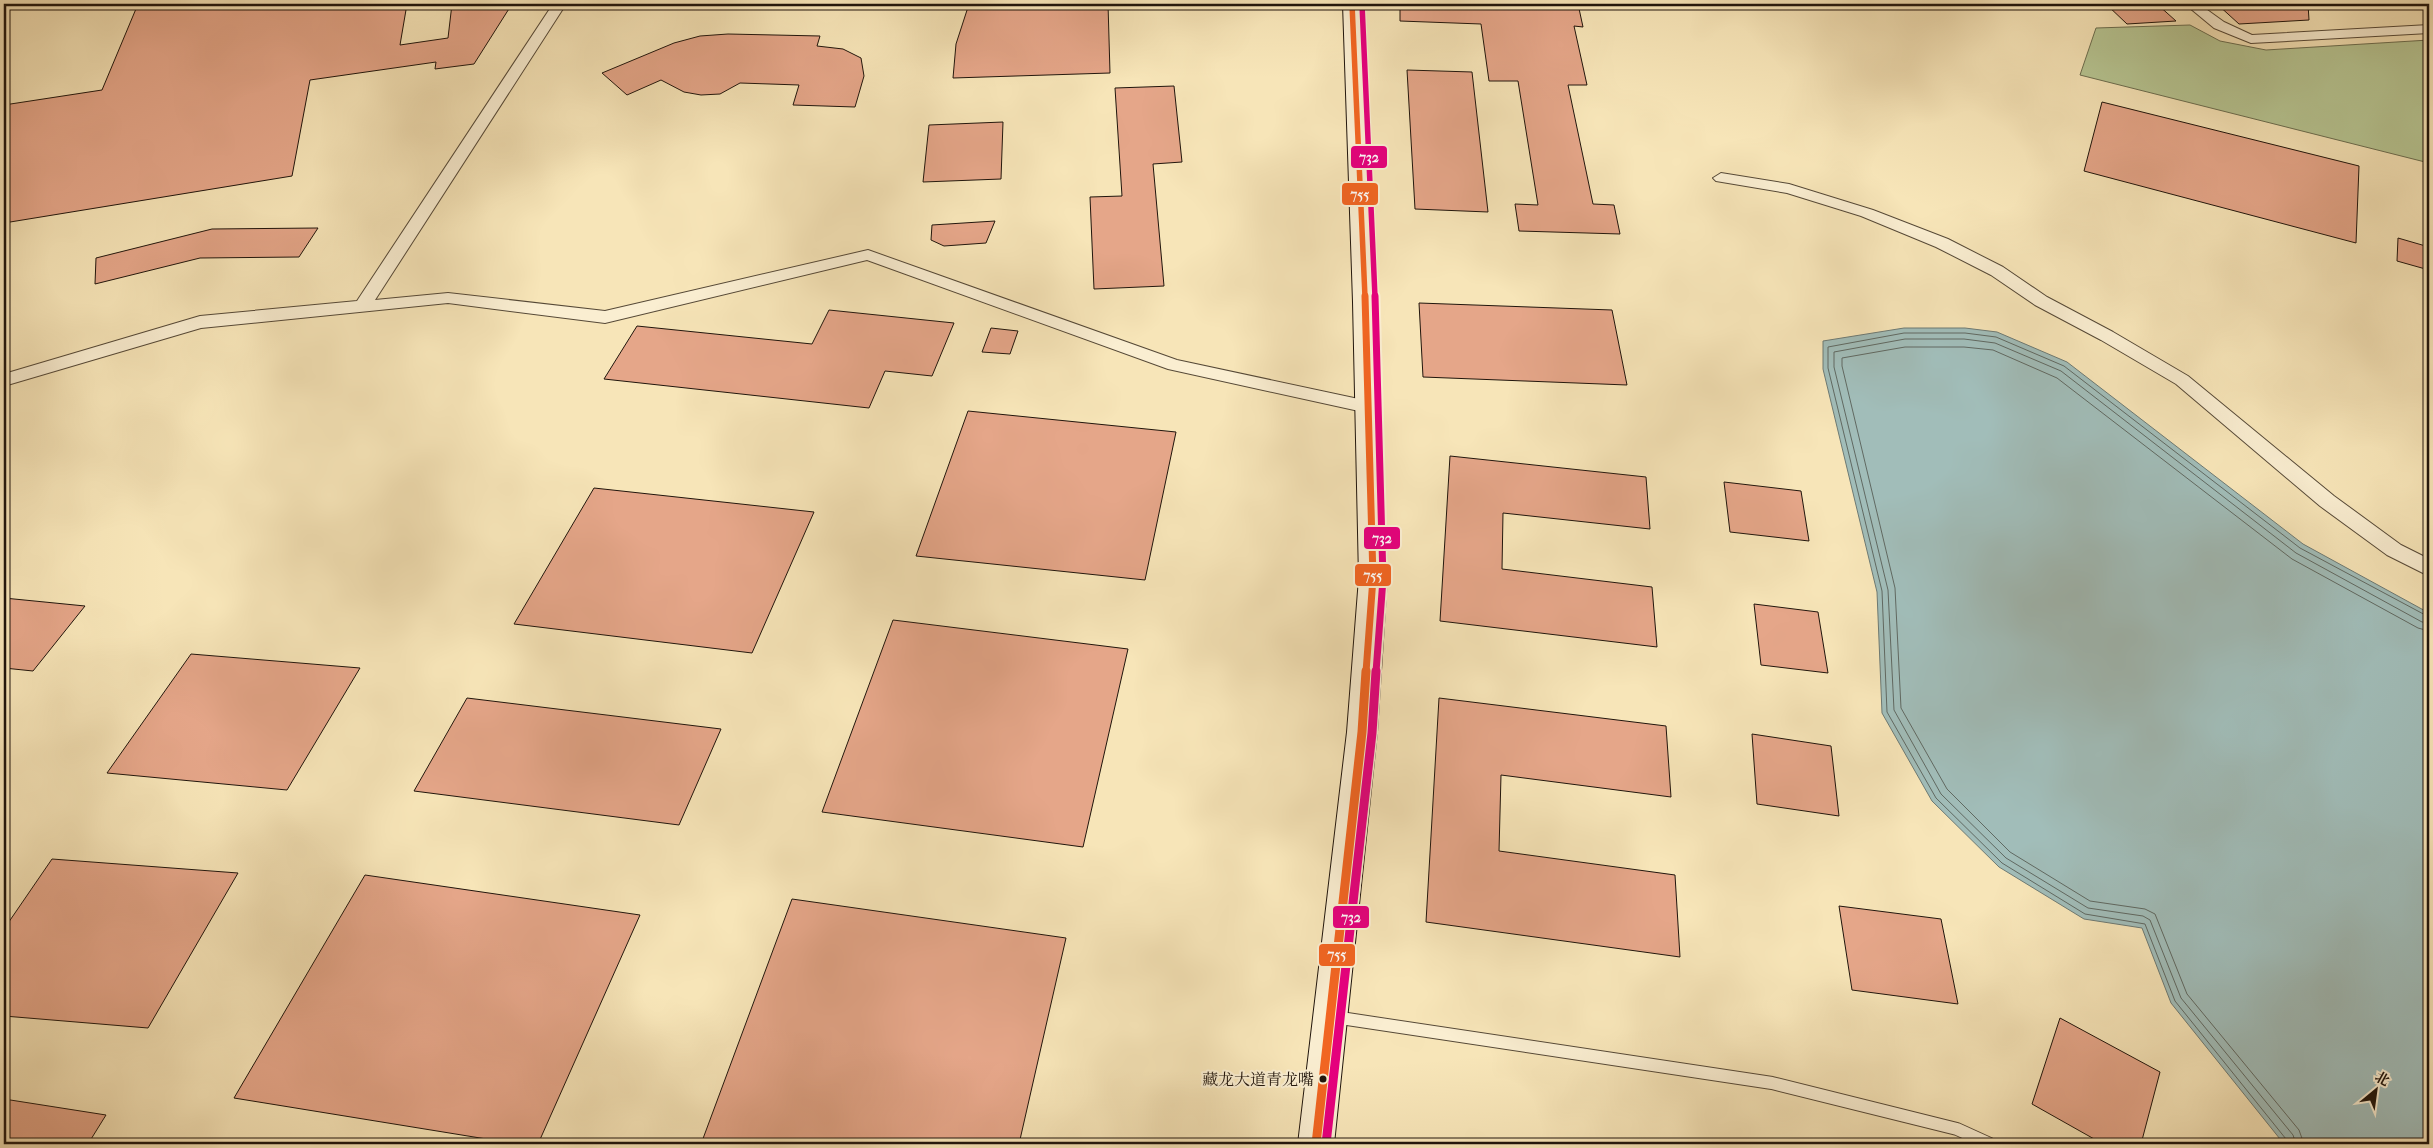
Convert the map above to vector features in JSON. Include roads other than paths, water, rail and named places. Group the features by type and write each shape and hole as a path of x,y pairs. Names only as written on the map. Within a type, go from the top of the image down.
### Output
{"main road":[{"path":"1316,1144 1362,732 1373,578 1352,4"}],"street":[{"path":"362,307 559,4"},
{"path":"2191,4 2222,29 2251,39 2429,29"},
{"path":"1721,178 1789,189 1867,214 1942,243 1997,271 2041,301 2107,336 2182,380 2327,500 2394,550 2429,568"},
{"path":"4,380 200,322 448,298 605,317 868,256 1174,365 1368,407"}],"lane":[{"path":"1330,1016 1772,1083 1957,1129 1990,1144"}],"water":[{"path":"1904,328 1965,328 1997,332 2067,362 2303,544 2429,613 2429,1144 2287,1144 2280,1139 2171,1003 2142,928 2084,919 1999,867 1932,801 1882,713 1877,592 1823,369 1823,341"}],"place":[{"name":"藏龙大道青龙嘴","path":"1323,1079"}]}
